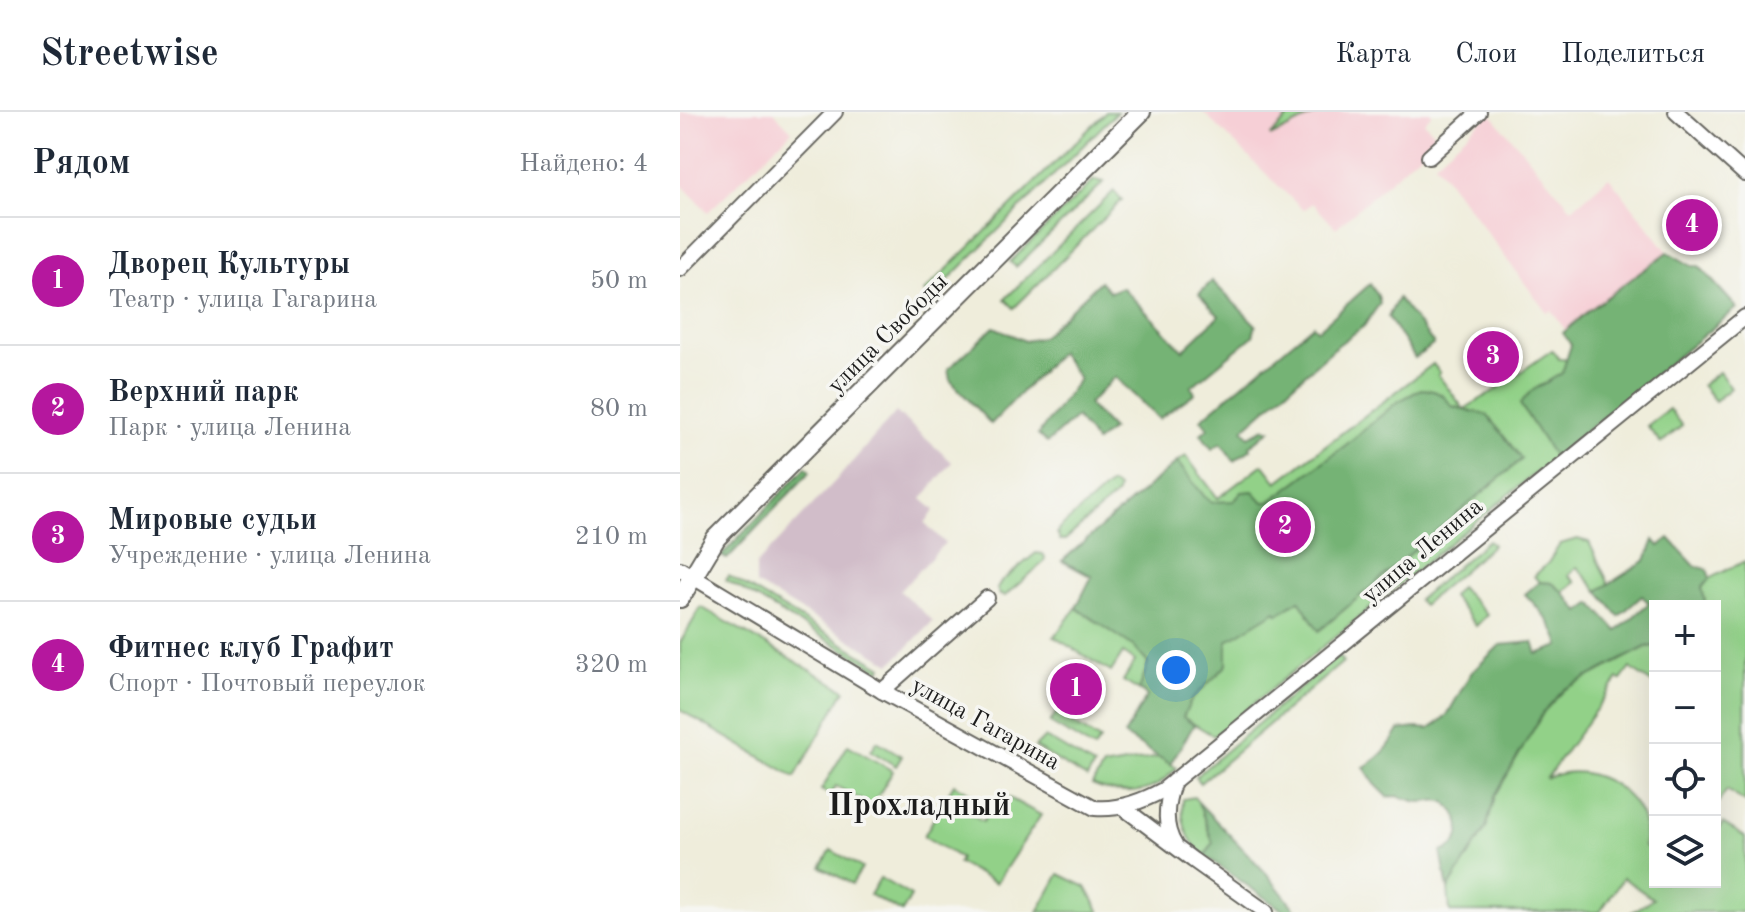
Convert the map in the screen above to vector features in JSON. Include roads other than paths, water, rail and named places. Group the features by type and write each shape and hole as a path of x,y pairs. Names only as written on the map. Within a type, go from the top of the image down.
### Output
{"main road":[{"name":"улица Свободы","path":"680,598 686,573 716,538 1141,112"}],"street":[{"path":"680,269 835,112"},
{"path":"1429,157 1479,112"},
{"path":"1676,112 1745,174"},
{"name":"улица Ленина","path":"1121,806 1153,796 1174,781 1745,317"},
{"name":"улица Гагарина","path":"686,573 882,691 1095,808 1121,806"},
{"path":"882,691 987,598"},
{"path":"1174,781 1168,800 1167,819 1171,838 1178,849"},
{"path":"1121,806 1266,912"}],"place":[{"name":"Фитнес клуб Графит","path":"1692,225"},
{"name":"Мировые судьи","path":"1493,357"},
{"name":"Верхний парк","path":"1285,527"},
{"name":"Дворец Культуры","path":"1076,689"}],"district":[{"name":"Прохладный","path":"919,804"}]}
